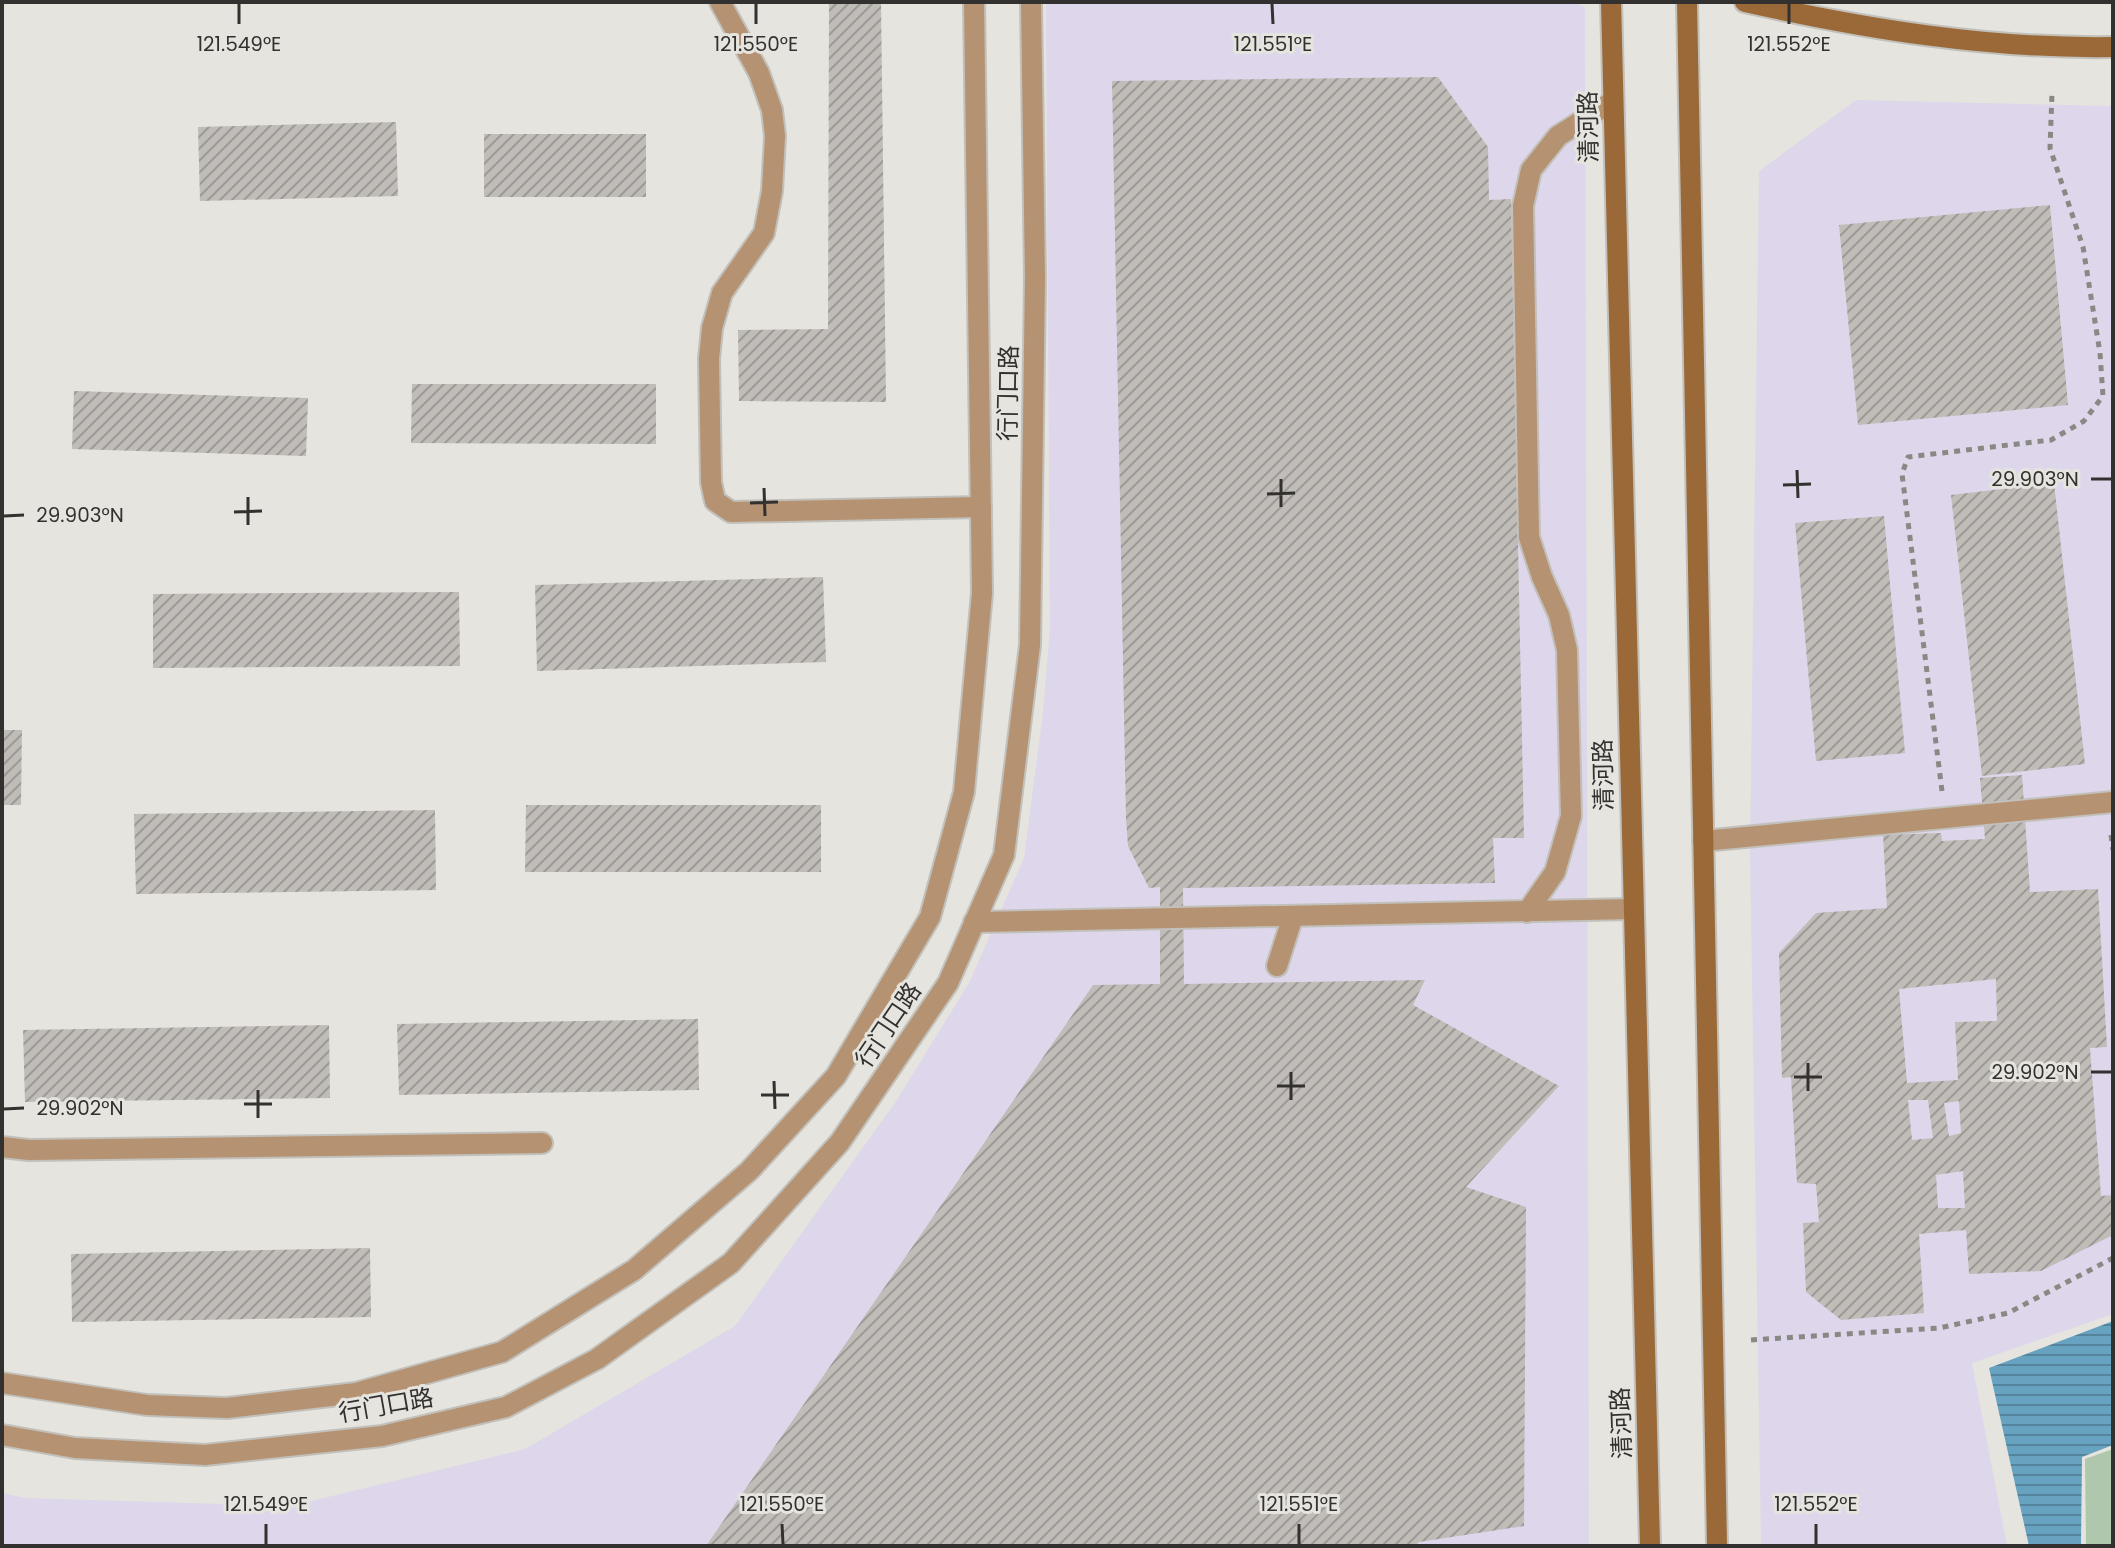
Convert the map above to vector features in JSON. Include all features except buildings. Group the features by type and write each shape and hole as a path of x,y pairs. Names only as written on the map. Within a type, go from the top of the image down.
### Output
{"main road":[{"name":"清河路","path":"1611,2 1650,1546"},
{"path":"1687,2 1717,1546"},
{"path":"1745,2 1855,26 1929,37 2110,47"}],"street":[{"path":"720,2 759,73 772,110 775,136 772,191 764,233 722,293 712,328 711,482 715,501 731,512 981,507"},
{"name":"行门口路","path":"2,1383 147,1405 227,1408 356,1393 502,1352 634,1270 749,1171 836,1076 930,917 964,792 982,593 974,2"},
{"name":"行门口路","path":"2,1435 75,1448 205,1455 382,1436 506,1407 597,1359 731,1263 840,1142 948,983 1004,855 1030,645 1035,278 1031,2"},
{"path":"1527,912 1555,872 1571,816 1567,650 1559,615 1529,537 1523,206 1531,170 1558,136 1613,101"},
{"path":"1703,841 2113,802"},
{"path":"974,922 1632,909"},
{"path":"1277,966 1293,916"},
{"path":"2,1147 29,1150 542,1143"}],"path":[{"path":"1942,792 1902,474 1908,457 2051,440 2084,421 2103,396 2100,353 2083,247 2050,148 2052,93"},
{"path":"2111,835 2113,850"},
{"path":"1751,1340 1939,1328 2008,1313 2113,1258"}],"shaded area":[{"path":"1046,2 1572,2 1585,7 1589,1546 2,1546 2,1493 25,1498 291,1506 525,1449 735,1326 895,1103 969,983 1024,858 1043,712 1050,628"},
{"path":"1856,100 2112,106 2113,110 2113,1314 1972,1363 2007,1546 1761,1546 1750,852 1759,171"}],"green space":[{"path":"2113,1449 2113,1544 2086,1546 2085,1459"}],"water":[{"path":"2113,1321 2113,1445 2082,1457 2081,1546 2029,1546 1989,1368"}]}
